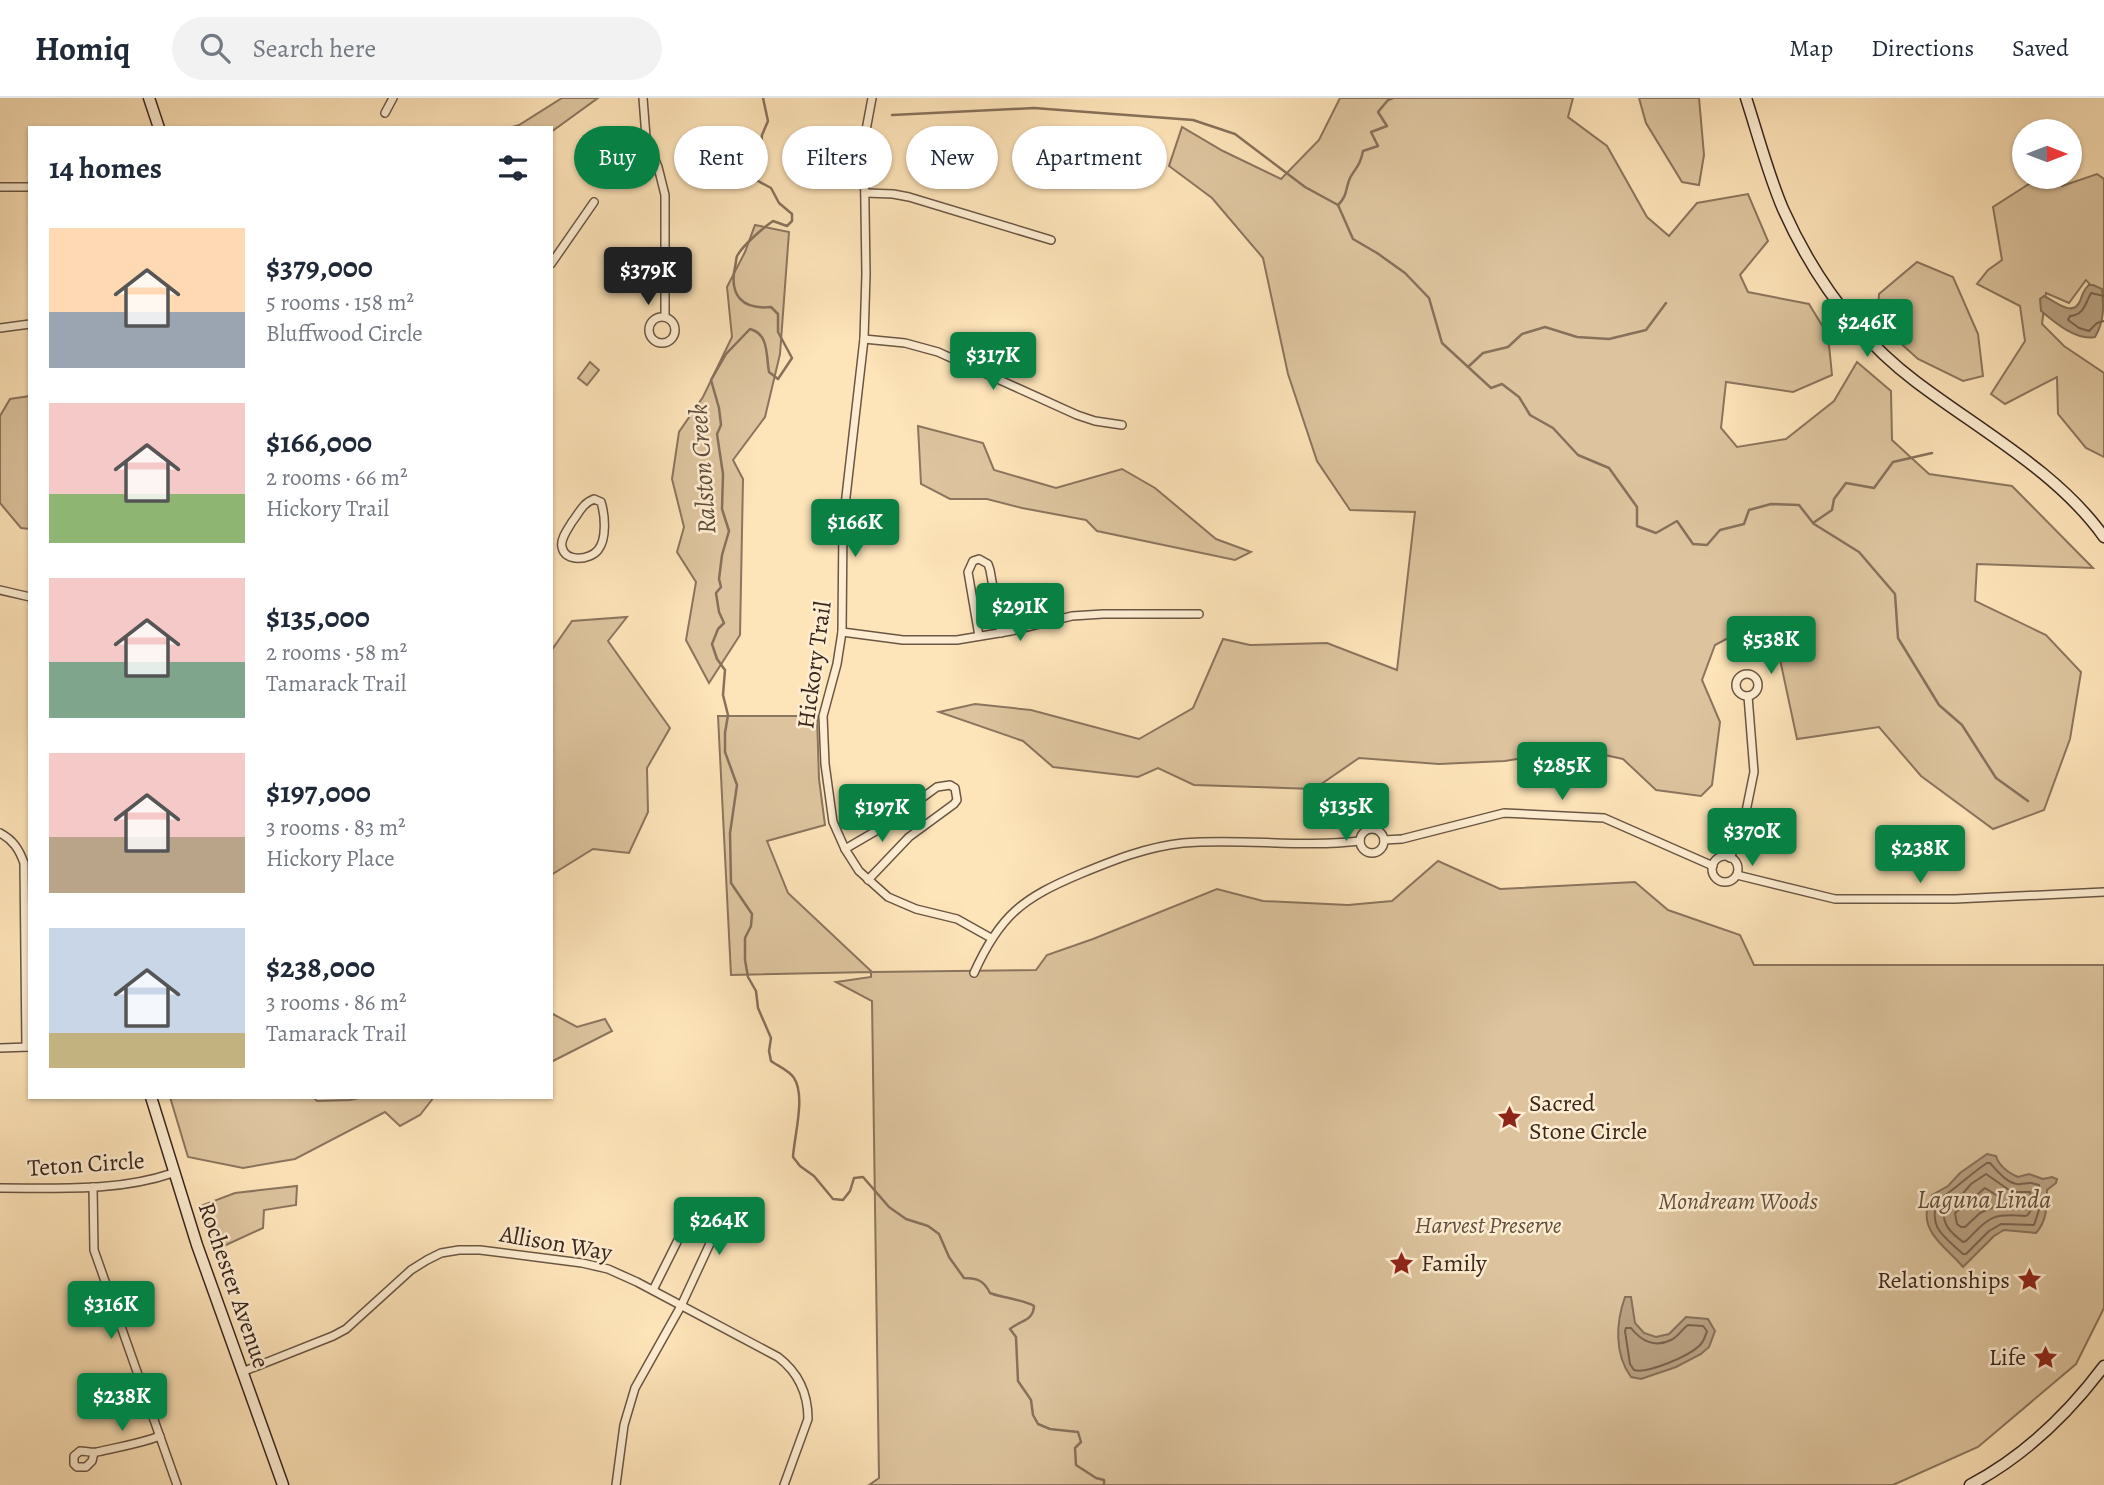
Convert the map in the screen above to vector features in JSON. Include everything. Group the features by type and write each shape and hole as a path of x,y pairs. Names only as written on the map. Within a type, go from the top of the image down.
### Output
{"main road":[{"path":"149,98 158,126"},
{"path":"1746,98 1772,181 1797,239 1830,293 1848,316 1886,357 1913,380 2053,482 2090,518 2104,537"},
{"name":"Rochester Avenue","path":"152,1099 173,1173 283,1485"},
{"path":"1970,1485 2004,1464 2054,1424 2104,1366"}],"street":[{"path":"386,113 393,98"},
{"path":"643,98 646,137 666,195 664,317"},
{"name":"Hickory Trail","path":"872,98 864,141 864,340 843,523 842,632 822,729 833,822 859,871 888,897 903,904 957,919 991,938"},
{"path":"0,187 28,187"},
{"path":"865,193 909,197 1051,240"},
{"path":"553,261 594,202"},
{"path":"0,328 28,324"},
{"path":"864,340 922,346 1077,415 1122,425"},
{"path":"594,499 601,502 604,533 599,549 586,558 577,559 567,555 562,544 583,507 594,499"},
{"path":"553,542 562,544"},
{"path":"979,636 968,572 973,561 979,559 988,564 990,570 1001,633"},
{"path":"0,590 28,597"},
{"path":"842,632 936,641 1001,633 1072,616 1199,614"},
{"path":"1730,858 1743,826 1754,772 1748,696"},
{"path":"845,849 881,828 937,787 950,785 955,788 957,800 954,804 909,837 868,880"},
{"path":"1384,840 1402,839 1504,813 1604,818 1713,866"},
{"path":"1372,829 1379,832 1384,840 1381,848 1374,853 1365,851 1360,841 1363,833 1372,829"},
{"path":"0,833 19,849 24,863 28,1047 0,1048"},
{"path":"974,973 991,938 1006,918 1028,898 1107,863 1147,849 1201,842 1360,841"},
{"path":"1737,875 1736,863 1730,858 1721,857 1713,866 1713,874 1719,881 1727,882 1737,875 1835,899 1955,899 2104,892"},
{"name":"Teton Circle","path":"0,1188 93,1188 124,1185 173,1173"},
{"path":"93,1188 94,1250 177,1485"},
{"path":"616,1485 624,1424 635,1388 681,1306 716,1230 714,1219 709,1214 692,1215 653,1290"},
{"name":"Allison Way","path":"242,1372 346,1329 411,1269 441,1253 480,1250 582,1263 608,1269 653,1290 790,1366 798,1376 806,1397 808,1419 785,1485"},
{"path":"94,1453 129,1447 160,1436"}],"green space":[{"path":"562,98 598,98 553,131 553,126 516,126"},
{"path":"1340,98 1573,98 1568,117 1607,146 1647,217 1669,236 1697,203 1748,194 1768,241 1740,275 1748,292 1809,304 1828,335 1832,375 1793,392 1726,382 1721,428 1737,447 1786,439 1834,401 1857,362 1891,391 1892,440 1929,474 2012,486 2093,568 1977,564 1975,601 2046,635 2081,672 2070,739 2044,810 1993,829 1921,776 1879,727 1797,739 1778,650 1747,628 1715,645 1702,680 1720,722 1712,785 1701,796 1656,790 1623,759 1577,749 1505,761 1439,764 1359,758 1314,789 1194,785 1158,768 1138,777 1053,767 1023,741 939,712 975,704 1031,710 1139,739 1193,708 1223,639 1250,645 1327,643 1397,670 1415,512 1350,510 1317,461 1288,374 1263,258 1212,198 1169,166 1182,127 1223,151 1281,179 1319,140"},
{"path":"1639,98 1699,98 1704,155 1699,185 1682,182 1646,123"},
{"path":"2097,174 2104,179 2104,300 2086,280 2069,303 2046,293 2042,324 2064,346 2104,373 2104,457 2086,448 2058,414 2057,377 2005,404 1991,394 2025,341 2020,306 1977,284 1988,270 2002,260 1993,207 2021,189 2082,189 2082,179"},
{"path":"755,225 789,232 780,354 765,417 733,460 743,479 740,635 709,683 686,640 696,582 677,552 684,527 672,479 679,432 703,397 732,337 727,287"},
{"path":"1917,262 1953,277 1978,334 1983,376 1963,381 1918,359 1877,322 1879,294"},
{"path":"590,362 599,370 587,385 578,378"},
{"path":"28,396 28,529 21,528 0,503 0,416 10,399"},
{"path":"918,426 983,443 994,470 1056,488 1122,469 1155,488 1216,539 1251,552 1235,560 1097,531 1086,520 987,499 950,499 921,484"},
{"path":"627,617 608,641 670,728 647,768 648,812 629,853 593,849 553,874 553,648 572,621"},
{"name":"Harvest Preserve","path":"718,716 817,716 819,779 825,825 767,841 788,893 872,972 1036,970 1047,955 1217,889 1263,901 1348,905 1392,901 1438,861 1500,889 1635,882 1668,910 1740,935 1754,965 2104,965 2104,1308 2076,1364 1978,1447 1893,1485 869,1485 879,1478 872,1001 836,982 871,977 871,972 731,975"},
{"path":"553,1014 577,1027 605,1019 612,1031 553,1061"},
{"path":"171,1099 432,1099 420,1115 400,1126 385,1112 295,1159 243,1168 188,1157"},
{"path":"297,1186 296,1205 264,1210 263,1228 215,1250 203,1205 235,1193"}],"water":[{"path":"2089,285 2102,289 2103,314 2095,337 2073,333 2041,311 2040,299 2044,296 2064,307 2077,306"},
{"name":"Laguna Linda","path":"1987,1154 1996,1156 2005,1169 2018,1177 2029,1174 2043,1179 2057,1179 2047,1190 2044,1218 2036,1233 2004,1230 1994,1236 1963,1267 1933,1235 1927,1211 1932,1195 1948,1186 1960,1173"},
{"path":"1625,1297 1631,1297 1635,1323 1644,1333 1656,1337 1669,1334 1686,1317 1708,1319 1715,1331 1709,1347 1676,1367 1641,1379 1631,1377 1625,1368 1618,1338"}],"waterway":[{"name":"Ralston Creek","path":"763,98 768,121 757,159 758,181 771,188 779,203 792,214 792,221 787,226 773,221 744,247 737,257 734,285 736,293 745,303 771,307 778,314 778,332 792,358 778,379 769,372 764,340 750,329 726,354 711,380 719,408 721,425 717,434 723,474 722,509 729,531 722,555 719,579 721,587 716,593 724,623 718,629 712,644 717,659 725,670 723,695 728,715 725,752 737,785 730,833 731,883 752,914 751,926 745,938 748,977 756,991 758,1008 771,1038 771,1061 790,1073 797,1086 799,1106 793,1157 814,1176 833,1199 843,1200 850,1191 854,1178 863,1177 889,1207 906,1219 928,1226 939,1234 949,1257 964,1278 980,1281 990,1293 1034,1306 1029,1318 1010,1329 1016,1337 1018,1381 1031,1400 1033,1415 1038,1424 1050,1429 1078,1432 1081,1442 1075,1448 1076,1465 1104,1480 1104,1485"},
{"path":"1338,205 1345,195 1363,151 1378,146 1371,132 1387,126 1378,112 1393,98"},
{"path":"892,115 1034,108 1193,120 1235,134 1305,187 1338,205 1353,239 1405,273 1429,298 1442,343 1491,388 1502,384 1519,397 1530,415 1553,428 1578,455 1609,468 1637,507 1637,526 1656,533 1677,521 1693,544 1707,545 1720,530 1744,524 1749,510 1771,504 1799,505 1813,523 1832,510 1834,499 1846,483 1874,488 1893,462 1932,453"},
{"path":"1468,367 1483,353 1508,347 1522,334 1545,327 1577,337 1609,339 1646,330 1666,303"},
{"path":"1814,524 1859,552 1895,594 1898,638 1939,705 1962,725 1996,778 2028,801"}],"place":[{"name":"Sacred Stone Circle","path":"1509,1117"},
{"name":"Family","path":"1401,1263"},
{"name":"Relationships","path":"2030,1280"},
{"name":"Life","path":"2046,1357"}],"park label":[{"name":"Mondream Woods","path":"1738,1201"}]}
